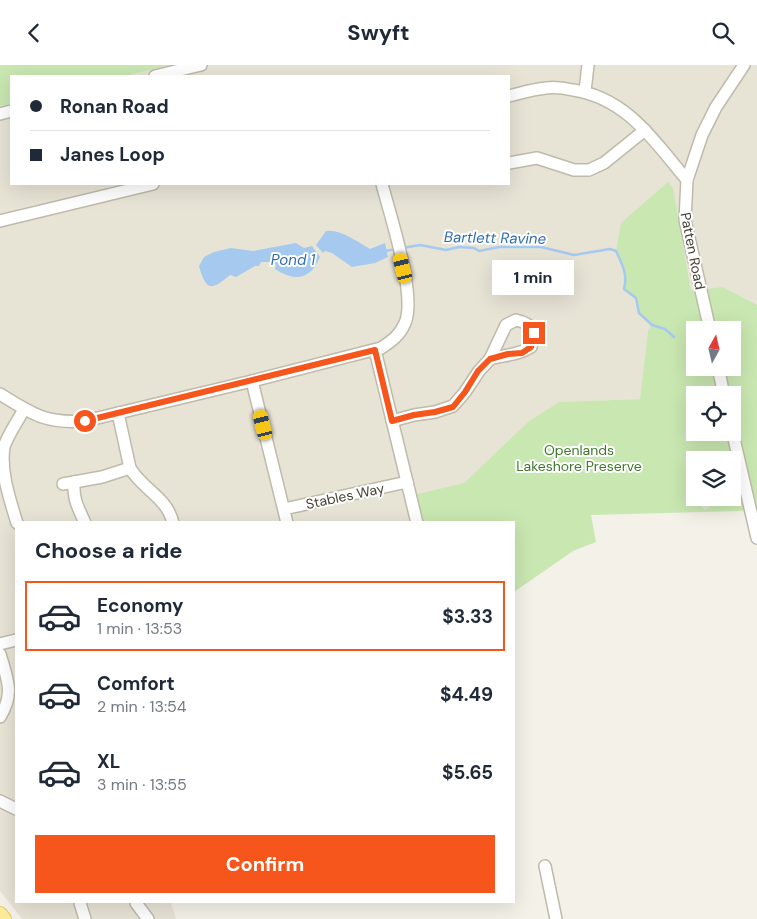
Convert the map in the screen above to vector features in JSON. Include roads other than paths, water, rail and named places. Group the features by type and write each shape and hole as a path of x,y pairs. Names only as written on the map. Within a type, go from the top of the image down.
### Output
{"main road":[{"path":"0,914 4,919"}],"street":[{"path":"158,75 201,65"},
{"path":"585,91 588,65"},
{"name":"Patten Road","path":"708,321 685,220 687,180 702,135 712,114 744,65"},
{"path":"510,96 558,87 585,91 616,105 633,117 687,180"},
{"path":"510,163 537,158 574,170 589,170 604,163 645,130"},
{"path":"0,221 148,185"},
{"path":"0,394 37,416 51,421 66,423 85,421 375,350 396,338 404,325 409,300 382,185"},
{"path":"375,350 417,521"},
{"path":"392,421 453,407 478,371 490,359"},
{"path":"252,381 287,521"},
{"path":"16,521 4,482 2,458 4,447 24,409"},
{"path":"118,413 130,468 135,476 161,499 172,521"},
{"path":"735,441 757,537"},
{"path":"84,521 68,483 102,477 130,468"},
{"name":"Stables Way","path":"284,509 407,482"},
{"path":"0,644 15,640"},
{"path":"0,654 10,691 7,706 0,717"},
{"path":"0,801 15,808"},
{"path":"545,866 556,919"},
{"path":"80,903 85,919"},
{"path":"136,903 148,919"}],"water":[{"path":"326,231 343,234 370,249 385,243 388,257 375,263 352,267 332,253 325,251 323,253 316,245"},
{"name":"Pond 1","path":"296,243 304,248 312,246 320,257 312,270 301,277 282,273 275,269 276,265 273,262 261,262 259,266 255,266 236,277 230,275 218,284 210,286 204,280 199,266 204,257 214,252 231,248 253,251"}],"waterway":[{"name":"Bartlett Ravine","path":"402,248 420,245 446,250 459,247 474,248 479,251 499,247 541,247 574,255 610,249 616,251 624,269 624,289 636,298 639,313 652,325 665,329 674,337"},
{"name":"Bartlett Ravine","path":"385,251 396,249"}],"park label":[{"name":"Openlands Lakeshore Preserve","path":"579,458"}]}
